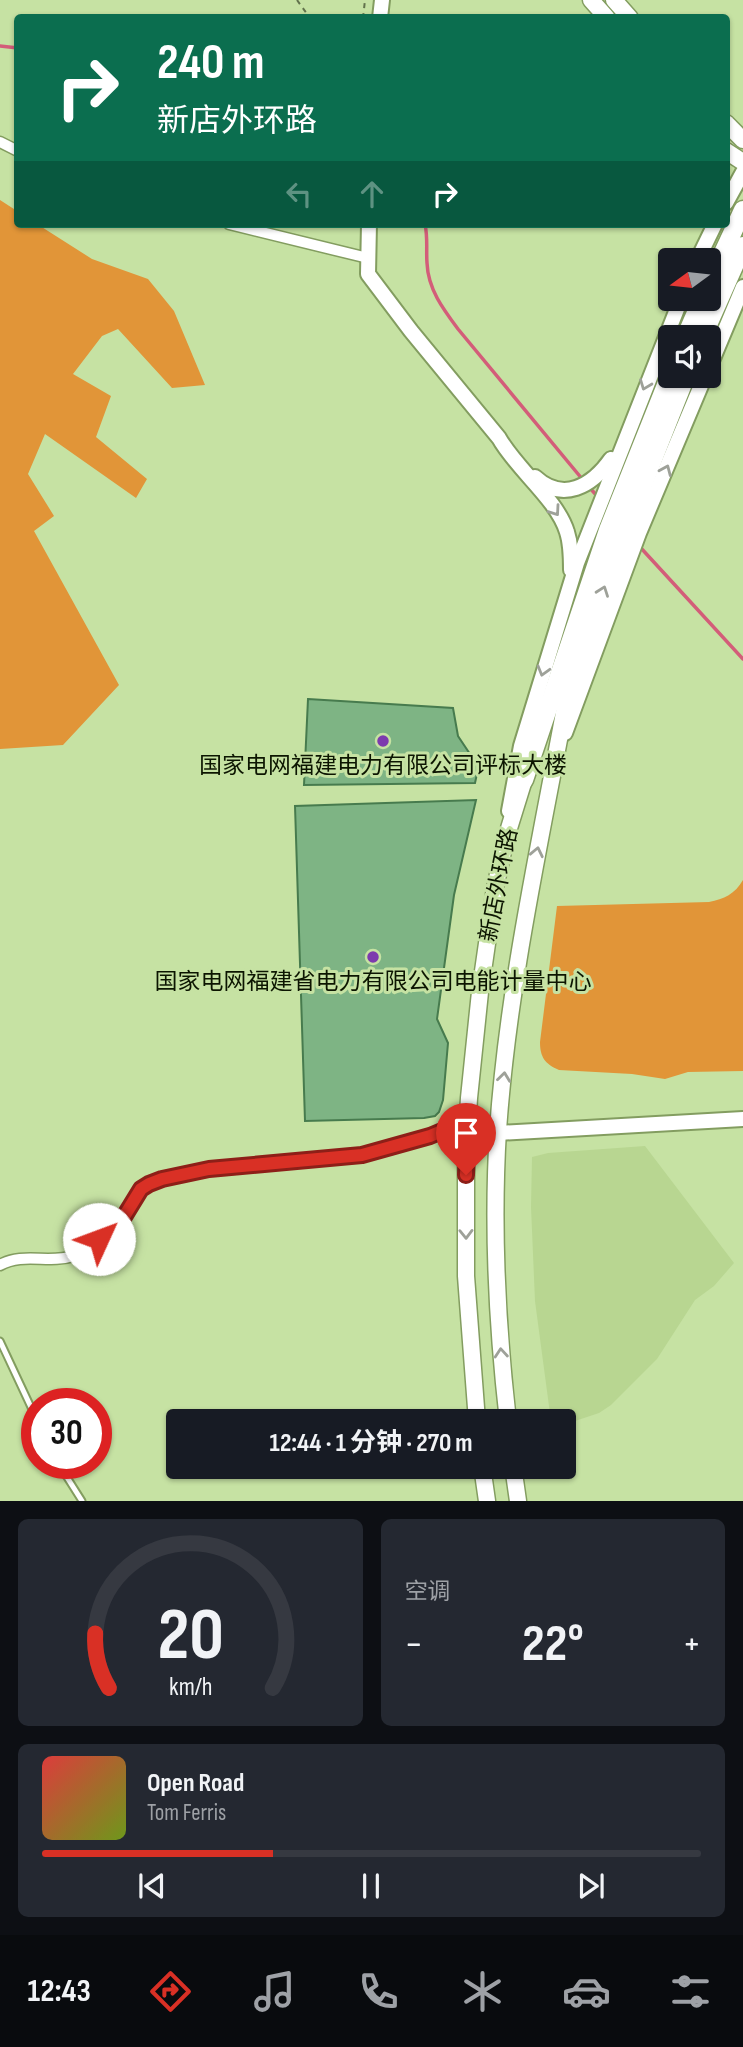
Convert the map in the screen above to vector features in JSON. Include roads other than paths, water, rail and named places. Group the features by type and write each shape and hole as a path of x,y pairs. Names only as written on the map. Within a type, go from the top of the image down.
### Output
{"highway":[{"path":"721,257 743,210"},
{"path":"708,325 743,247"},
{"name":"新店外环路","path":"524,780 608,530 665,388"},
{"name":"新店外环路","path":"566,702 628,521 681,388"}],"main road":[{"path":"591,0 603,14"},
{"path":"614,0 626,14"},
{"path":"730,127 743,140"},
{"path":"730,196 743,172"},
{"path":"369,228 368,274 555,510 565,526 570,542 571,580"},
{"path":"703,248 713,228"},
{"path":"721,339 743,287"},
{"path":"506,838 521,746 571,580 676,312"},
{"path":"556,757 639,533 700,388"},
{"path":"499,438 543,484 556,490 578,488 592,480 622,444"},
{"name":"新店外环路","path":"507,1409 496,1284 498,1133 523,926 566,702"},
{"name":"新店外环路","path":"476,1409 466,1276 468,1120 485,954 506,838 524,780"},
{"path":"498,1133 743,1119"},
{"path":"484,1479 487,1501"},
{"path":"515,1479 518,1501"}],"street":[{"path":"245,228 369,258"},
{"path":"0,1265 14,1260 67,1258 84,1251 115,1227 141,1189 162,1179 209,1169 362,1155 430,1136 468,1120"}],"lane":[{"path":"0,1341 22,1388"},
{"path":"68,1479 82,1501"}],"waterway":[{"path":"0,46 14,48"},
{"path":"425,228 428,272 433,290 442,306 583,480"},
{"path":"588,486 599,498"},
{"path":"640,547 743,659"}],"place":[{"name":"国家电网福建电力有限公司评标大楼","path":"383,741"},
{"name":"国家电网福建省电力有限公司电能计量中心","path":"373,957"}]}
